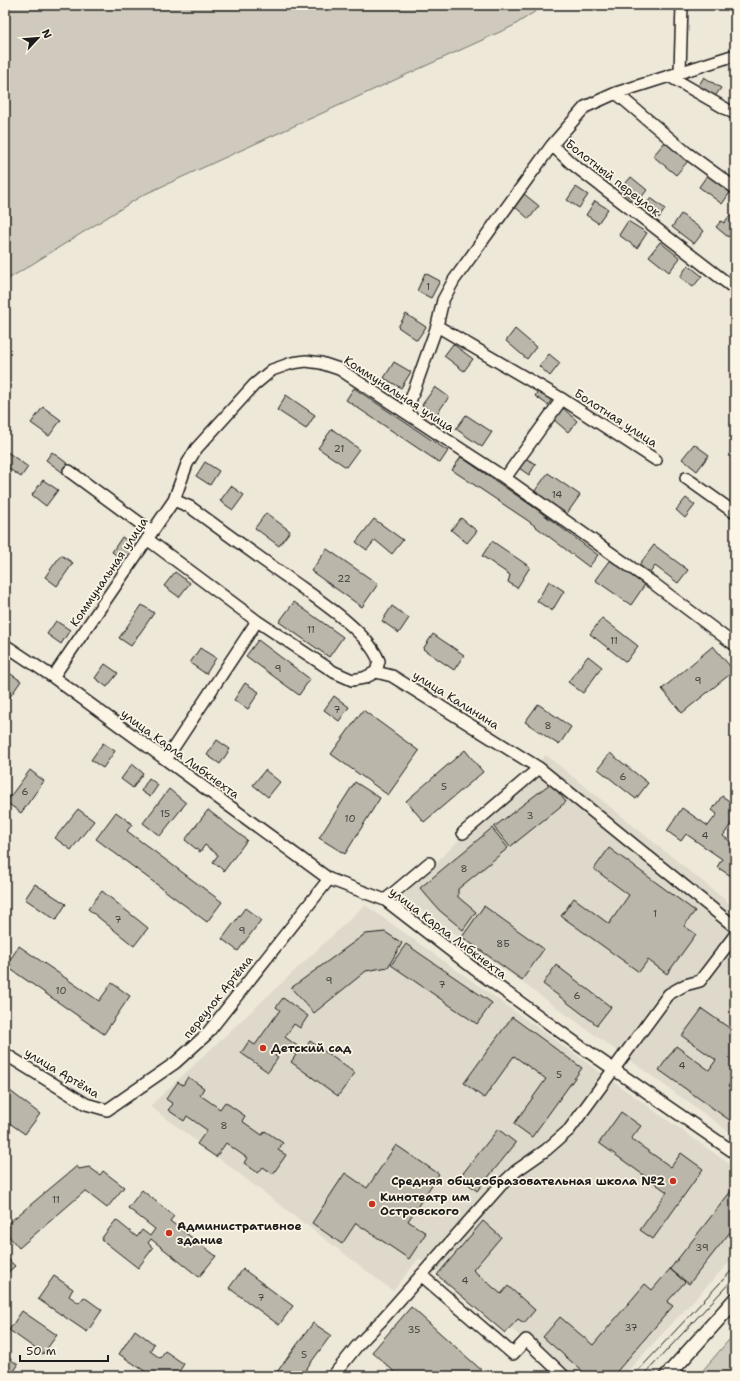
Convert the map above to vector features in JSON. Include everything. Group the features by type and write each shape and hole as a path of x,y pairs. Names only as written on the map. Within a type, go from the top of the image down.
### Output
{"main road":[{"path":"667,1376 735,1300"}],"street":[{"path":"675,74 682,5"},
{"path":"552,146 585,107 616,93 735,55"},
{"path":"675,74 735,114"},
{"path":"616,93 687,153 735,188"},
{"name":"Болотный переулок","path":"406,413 437,326 443,300 454,280 552,146 571,163 735,289"},
{"name":"Болотная улица","path":"437,326 562,399 656,460"},
{"name":"Коммунальная улица","path":"53,677 174,500 187,464 196,449 262,376 282,365 306,361 321,363 339,369 505,478 734,642"},
{"path":"505,478 562,399"},
{"path":"70,471 257,621 343,677 352,680 364,678 376,672 379,661 377,655 361,635 330,609 190,507 174,500"},
{"path":"686,478 735,513"},
{"path":"166,759 257,621"},
{"name":"улица Карла Либкнехта","path":"5,645 53,677 329,879 385,900 473,968 613,1069 735,1153"},
{"name":"улица Калинина","path":"376,672 392,676 539,768 735,927"},
{"path":"463,833 539,768"},
{"path":"385,900 429,863"},
{"name":"переулок Артёма","path":"106,1110 175,1063 206,1036 329,879"},
{"path":"333,1376 357,1346 500,1186 516,1171 546,1150 568,1130 669,994 700,980 735,935"},
{"name":"улица Артёма","path":"5,1054 86,1104 106,1110"},
{"path":"421,1275 513,1354 526,1340 564,1376"}],"shaded area":[{"path":"5,5 545,5 513,26 143,195 5,281"},
{"path":"546,755 735,908 735,1136 402,896"},
{"path":"365,905 735,1168 735,1256 623,1376 572,1376 419,1258 393,1291 150,1106"},
{"path":"735,1333 735,1376 698,1376"}],"building":[{"path":"704,77 721,88 713,99 697,88"},
{"path":"665,142 688,161 676,175 653,156"},
{"path":"708,174 731,191 722,204 699,187"},
{"path":"631,177 647,190 637,203 620,190"},
{"path":"576,187 588,195 579,208 567,200"},
{"path":"524,194 539,206 529,219 514,206"},
{"path":"651,198 665,209 659,218 644,207"},
{"path":"595,201 608,209 598,223 586,215"},
{"path":"681,214 704,231 694,244 672,227"},
{"path":"730,215 735,219 735,229 728,237 716,227 721,221 724,223"},
{"path":"628,221 647,233 637,248 619,235"},
{"path":"660,242 680,258 669,272 649,256"},
{"path":"688,265 702,276 693,287 680,277"},
{"path":"425,273 440,281 431,298 417,291"},
{"path":"406,314 426,327 417,340 398,327"},
{"path":"515,329 536,347 527,359 506,341"},
{"path":"453,344 473,359 464,371 444,356"},
{"path":"549,354 560,363 550,376 539,366"},
{"path":"394,362 411,372 401,388 384,378"},
{"path":"435,387 449,397 436,415 422,405"},
{"path":"354,388 448,451 440,463 346,400"},
{"path":"540,388 553,398 548,405 535,396"},
{"path":"286,395 315,415 306,429 277,410"},
{"path":"43,407 61,420 49,436 31,423"},
{"path":"563,408 577,421 568,432 553,419"},
{"path":"466,415 492,432 482,447 456,429"},
{"path":"332,429 359,449 346,467 318,448"},
{"path":"694,444 709,455 697,471 682,459"},
{"path":"6,451 28,467 21,477 5,466"},
{"path":"52,452 68,464 62,472 46,460"},
{"path":"461,457 535,508 598,555 589,567 527,520 452,470"},
{"path":"525,458 536,464 529,475 519,468"},
{"path":"205,462 219,471 210,485 196,476"},
{"path":"548,473 580,495 566,515 534,492"},
{"path":"43,480 58,490 46,506 32,495"},
{"path":"231,486 244,495 233,510 220,501"},
{"path":"686,498 695,505 685,518 676,510"},
{"path":"266,513 290,531 279,546 255,528"},
{"path":"461,518 477,531 467,543 451,530"},
{"path":"374,519 403,540 392,554 375,540 367,550 356,542"},
{"path":"122,537 137,547 126,562 112,552"},
{"path":"492,541 530,567 517,588 508,582 510,575 482,556"},
{"path":"654,545 688,570 678,583 655,566 650,573 639,565"},
{"path":"327,549 378,584 362,607 311,571"},
{"path":"61,555 73,563 57,586 45,577"},
{"path":"611,558 646,583 631,605 595,580"},
{"path":"175,572 190,583 179,597 164,586"},
{"path":"549,581 564,591 552,611 537,601"},
{"path":"294,602 343,637 329,657 279,622"},
{"path":"142,605 154,613 131,646 119,638"},
{"path":"392,606 409,618 399,633 382,621"},
{"path":"602,618 638,646 626,662 590,634"},
{"path":"56,621 70,630 61,644 47,634"},
{"path":"433,634 464,655 454,670 423,649"},
{"path":"258,640 310,679 299,695 246,656"},
{"path":"713,646 734,671 682,713 662,689"},
{"path":"200,648 216,658 206,674 190,663"},
{"path":"588,656 602,667 583,693 568,682"},
{"path":"105,664 118,673 107,687 95,678"},
{"path":"8,672 21,681 5,704 5,675"},
{"path":"245,683 259,692 248,709 234,700"},
{"path":"334,696 349,707 339,721 324,710"},
{"path":"538,704 571,727 559,745 525,722"},
{"path":"363,710 419,751 388,795 331,754"},
{"path":"217,740 230,749 220,764 207,755"},
{"path":"103,743 115,751 103,768 91,760"},
{"path":"465,750 483,772 424,822 406,801"},
{"path":"610,753 648,783 636,799 598,769"},
{"path":"132,764 143,773 133,788 121,779"},
{"path":"30,770 44,781 21,813 6,802"},
{"path":"265,770 280,782 268,797 253,785"},
{"path":"149,778 158,785 150,797 141,791"},
{"path":"355,782 380,798 345,854 319,838"},
{"path":"551,783 566,802 510,847 494,827"},
{"path":"169,789 186,803 160,836 143,823"},
{"path":"722,796 735,805 735,827 731,824 723,836 735,845 735,870 731,876 717,867 722,859 686,834 681,841 667,831 682,808 708,826 717,814 712,810"},
{"path":"78,809 94,821 71,850 55,838"},
{"path":"208,810 247,840 224,871 213,862 218,855 205,845 200,852 185,840"},
{"path":"116,812 132,824 127,831 222,902 207,922 96,839"},
{"path":"492,828 508,848 458,889 458,897 476,912 463,930 439,910 420,888"},
{"path":"609,848 695,911 684,926 696,934 667,974 648,960 639,972 561,916 574,898 609,924 629,895 594,869"},
{"path":"35,884 66,904 56,920 25,899"},
{"path":"102,891 148,928 134,946 88,909"},
{"path":"484,906 544,949 522,980 462,937"},
{"path":"245,908 261,920 238,951 222,939"},
{"path":"385,932 402,943 388,967 366,971 314,1013 291,988 365,934"},
{"path":"406,944 492,1003 477,1024 391,965"},
{"path":"19,946 99,1001 112,983 130,996 104,1034 6,966"},
{"path":"556,965 611,1007 597,1025 543,984"},
{"name":"Детский сад","path":"283,998 308,1016 300,1028 294,1024 285,1037 304,1051 310,1041 355,1073 338,1096 291,1062 296,1055 283,1046 275,1056 278,1058 268,1072 241,1053 249,1041 255,1045 280,1010 276,1007"},
{"path":"702,1009 735,1032 735,1077 728,1086 735,1091 735,1124 659,1070 676,1046 709,1070 716,1060 682,1036"},
{"path":"512,1017 582,1068 532,1137 514,1124 546,1079 514,1056 484,1098 464,1083"},
{"path":"188,1077 204,1088 200,1095 220,1109 225,1102 245,1116 242,1121 262,1135 265,1131 283,1143 278,1150 286,1155 273,1174 263,1167 258,1173 244,1163 247,1158 226,1143 216,1157 197,1144 207,1130 187,1116 184,1121 168,1110 173,1104 166,1099 178,1082 183,1085"},
{"path":"5,1087 40,1114 25,1134 5,1120"},
{"name":"Средняя общеобразовательная школа №2","path":"621,1112 641,1126 631,1139 671,1167 681,1153 703,1169 653,1239 640,1230 667,1192 599,1143"},
{"path":"498,1129 516,1143 477,1191 460,1177"},
{"name":"Кинотеатр им Островского","path":"396,1145 439,1174 408,1221 426,1233 409,1259 356,1223 342,1244 312,1223 345,1173 367,1188"},
{"path":"77,1166 79,1169 89,1167 100,1175 103,1171 124,1187 107,1208 85,1191 19,1248 5,1232 5,1226"},
{"path":"735,1186 735,1226 689,1284 670,1269"},
{"name":"Административное здание","path":"142,1190 174,1216 170,1221 216,1256 199,1277 151,1239 148,1243 153,1248 138,1268 101,1239 116,1220 137,1237 142,1230 150,1236 155,1229 128,1208"},
{"path":"483,1221 501,1237 473,1270 501,1294 508,1286 535,1310 524,1323 518,1319 505,1333 437,1275"},
{"path":"5,1256 15,1266 5,1275"},
{"path":"243,1269 293,1306 279,1325 229,1288"},
{"path":"670,1269 685,1282 667,1302 673,1306 613,1376 588,1376 543,1337 560,1317 593,1345 645,1284 652,1290"},
{"path":"54,1276 73,1289 69,1296 79,1303 84,1297 102,1310 87,1332 38,1299"},
{"path":"411,1307 488,1376 399,1376 372,1352"},
{"path":"22,1311 57,1335 43,1354 9,1330"},
{"path":"313,1323 331,1335 301,1376 283,1376 277,1372"},
{"path":"135,1330 154,1344 150,1351 160,1358 165,1351 184,1364 176,1376 152,1376 119,1354"},
{"path":"5,1355 18,1365 11,1376 5,1376"}],"tram line":[{"path":"633,1376 735,1267"},
{"path":"643,1376 735,1277"}],"place":[{"name":"Детский сад","path":"263,1048"},
{"name":"Средняя общеобразовательная школа №2","path":"673,1181"},
{"name":"Кинотеатр им Островского","path":"372,1204"},
{"name":"Административное здание","path":"169,1233"}]}
